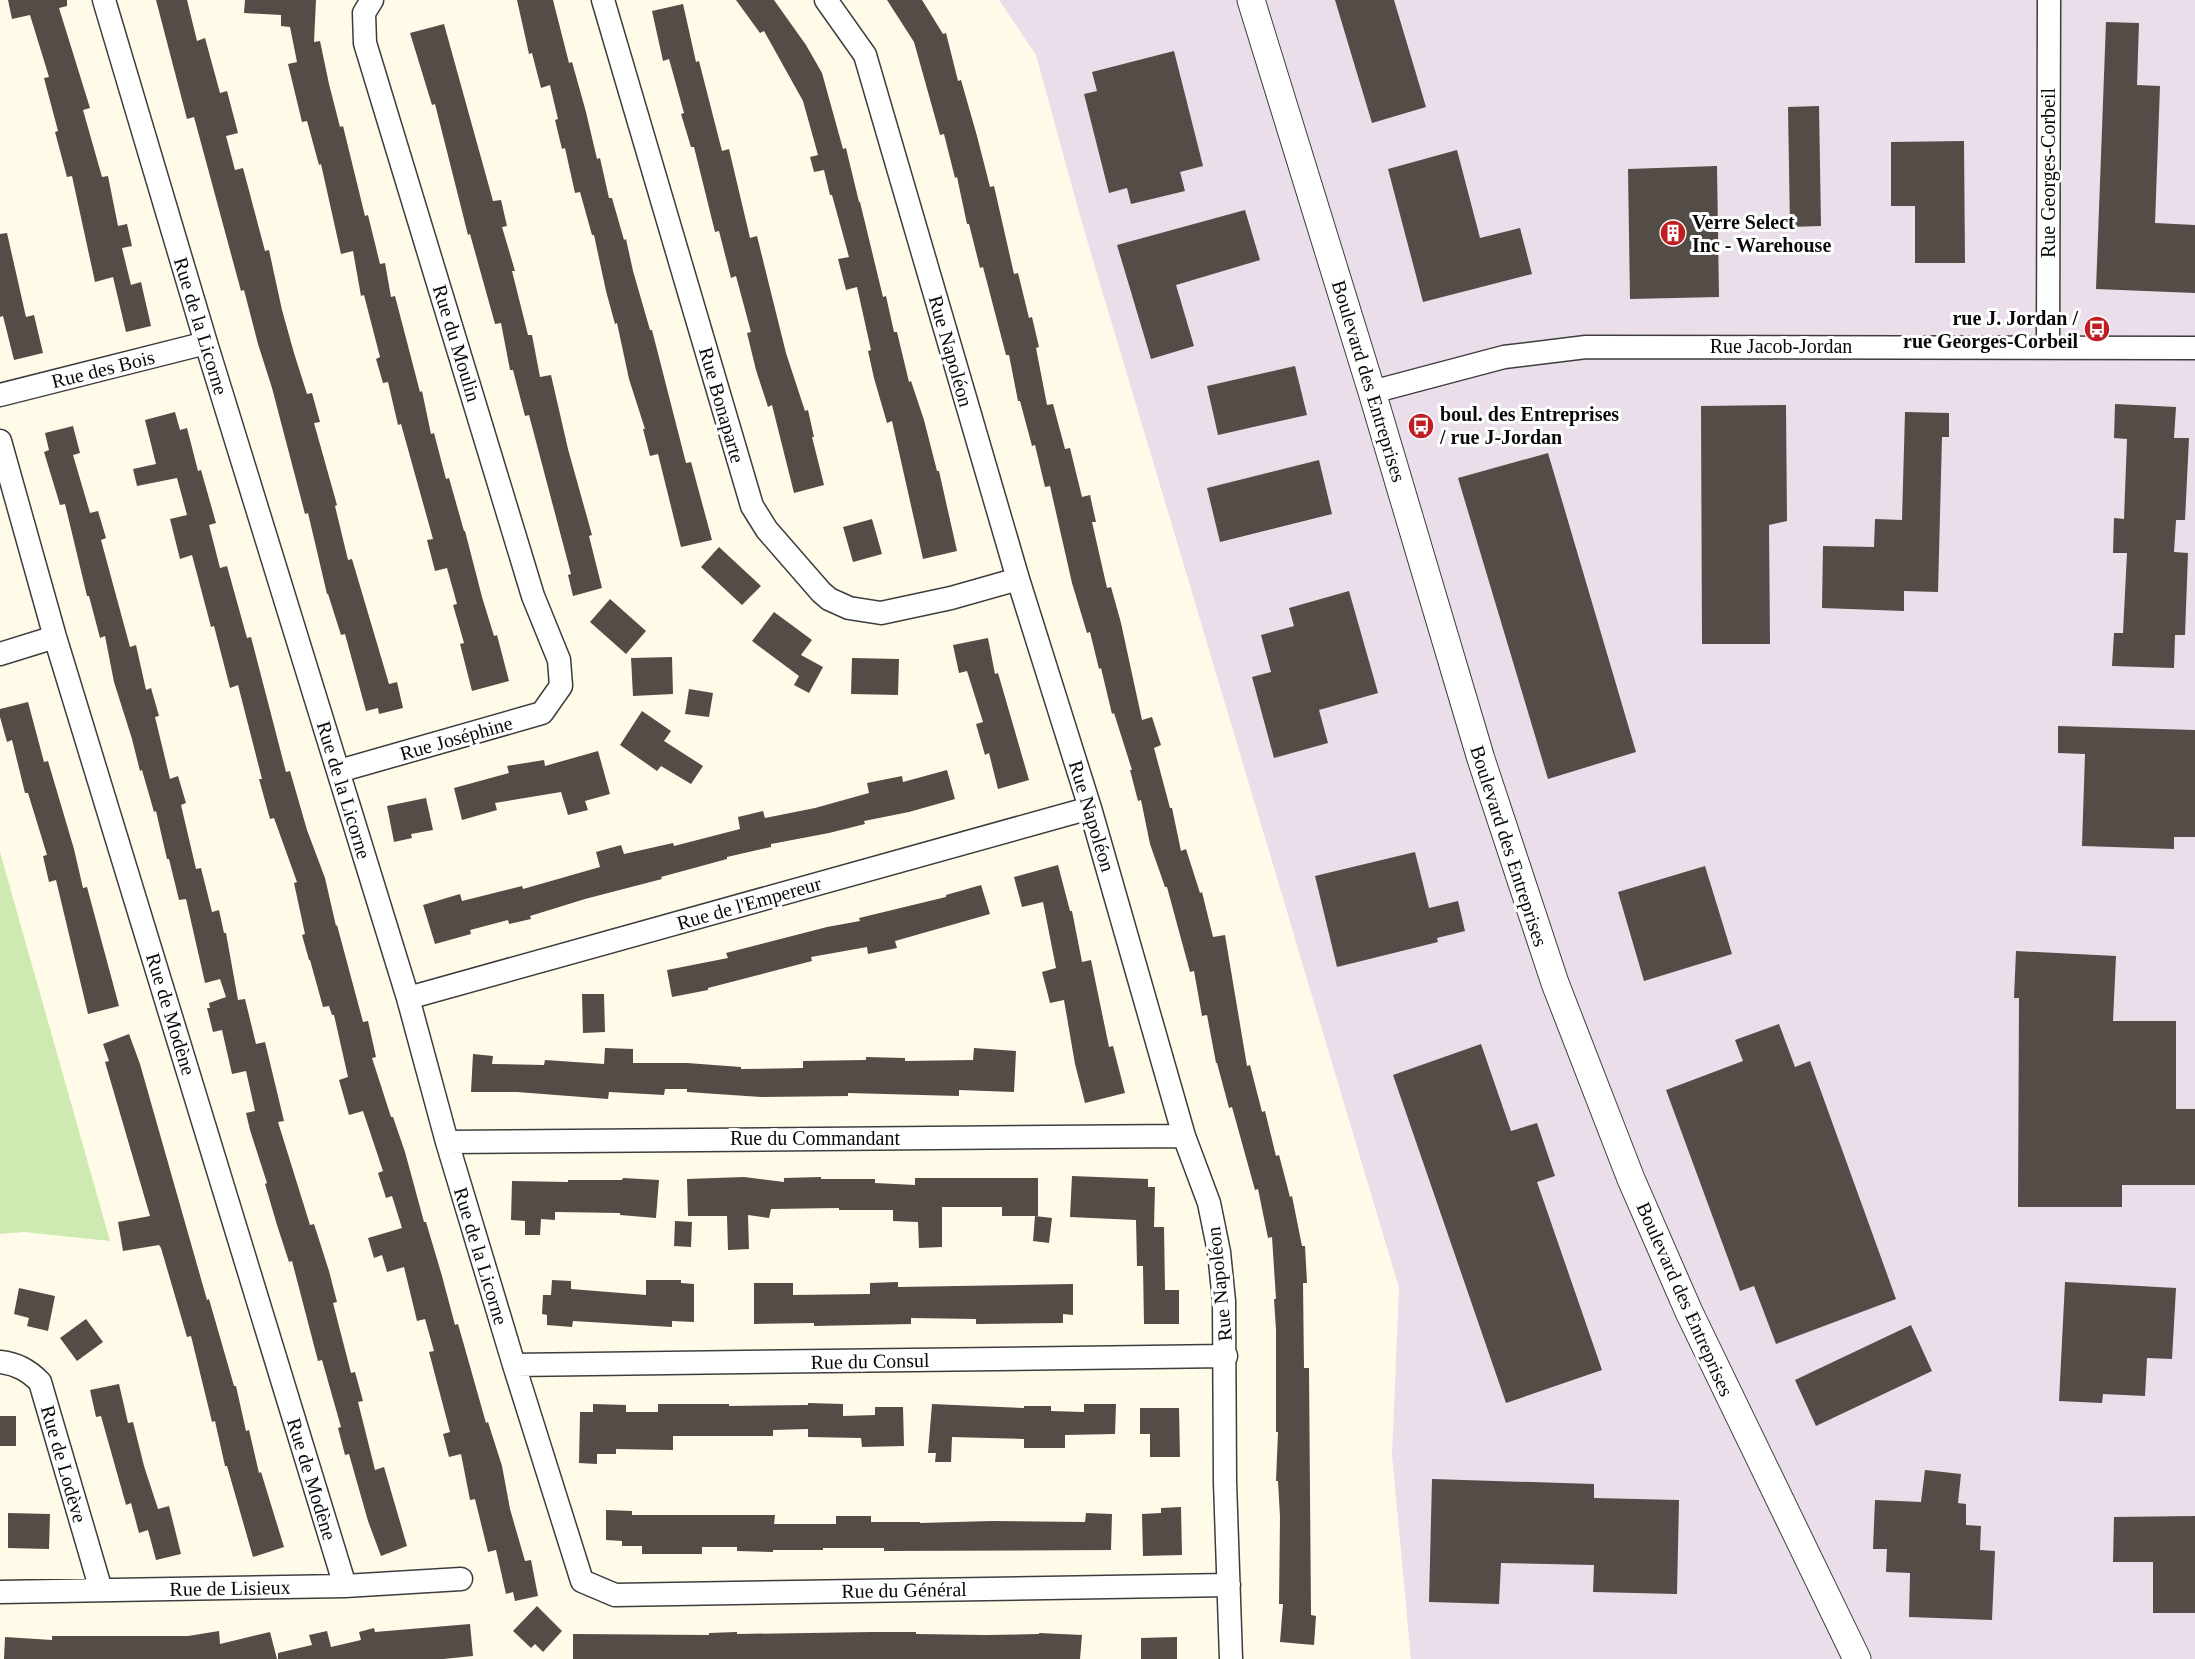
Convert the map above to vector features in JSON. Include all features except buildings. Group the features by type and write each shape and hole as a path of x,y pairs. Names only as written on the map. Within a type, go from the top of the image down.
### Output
{"street":[{"name":"Rue de la Licorne","path":"104,0 206,343 408,998 447,1142 514,1365 582,1581"},
{"name":"Rue du Moulin","path":"372,0 364,14 365,43 533,596 559,660 561,686"},
{"name":"Rue Bonaparte","path":"603,0 752,506 767,530 821,592 829,599 849,608 881,613 951,598 1018,579"},
{"name":"Rue Napoléon","path":"826,0 865,56 1018,579 1090,808 1184,1136 1209,1203 1219,1252 1224,1301 1225,1482 1231,1659"},
{"name":"Boulevard des Entreprises","path":"1251,0 1372,392 1494,802 1539,940 1570,1025 1635,1188 1689,1312 1857,1659"},
{"name":"Rue Georges-Corbeil","path":"2048,347 2049,0"},
{"name":"Rue des Bois","path":"0,395 206,343"},
{"name":"Rue Jacob-Jordan","path":"1372,392 1504,357 1586,346 2195,348"},
{"name":"Rue de Modène","path":"0,441 55,637 345,1587"},
{"path":"0,654 55,637"},
{"name":"Rue Joséphine","path":"339,771 542,713 561,686"},
{"name":"Rue de l'Empereur","path":"408,998 1090,808"},
{"name":"Rue du Commandant","path":"447,1142 1184,1136"},
{"name":"Rue du Consul","path":"514,1365 1226,1356"},
{"name":"Rue de Lodève","path":"0,1362 13,1364 30,1372 40,1383 101,1590"},
{"name":"Rue de Lisieux","path":"0,1592 345,1587 461,1579"},
{"name":"Rue du Général","path":"582,1581 615,1594 1229,1585"}],"shaded area":[{"path":"999,0 2195,0 2195,1659 1411,1659 1392,1455 1399,1288 1082,223 1036,55"}],"green space":[{"path":"0,852 110,1241 24,1232 0,1234"}],"place":[{"name":"Verre Select Inc - Warehouse","path":"1673,233"},
{"name":"rue J. Jordan / rue Georges-Corbeil","path":"2097,329"},
{"name":"boul. des Entreprises / rue J-Jordan","path":"1421,426"}]}
